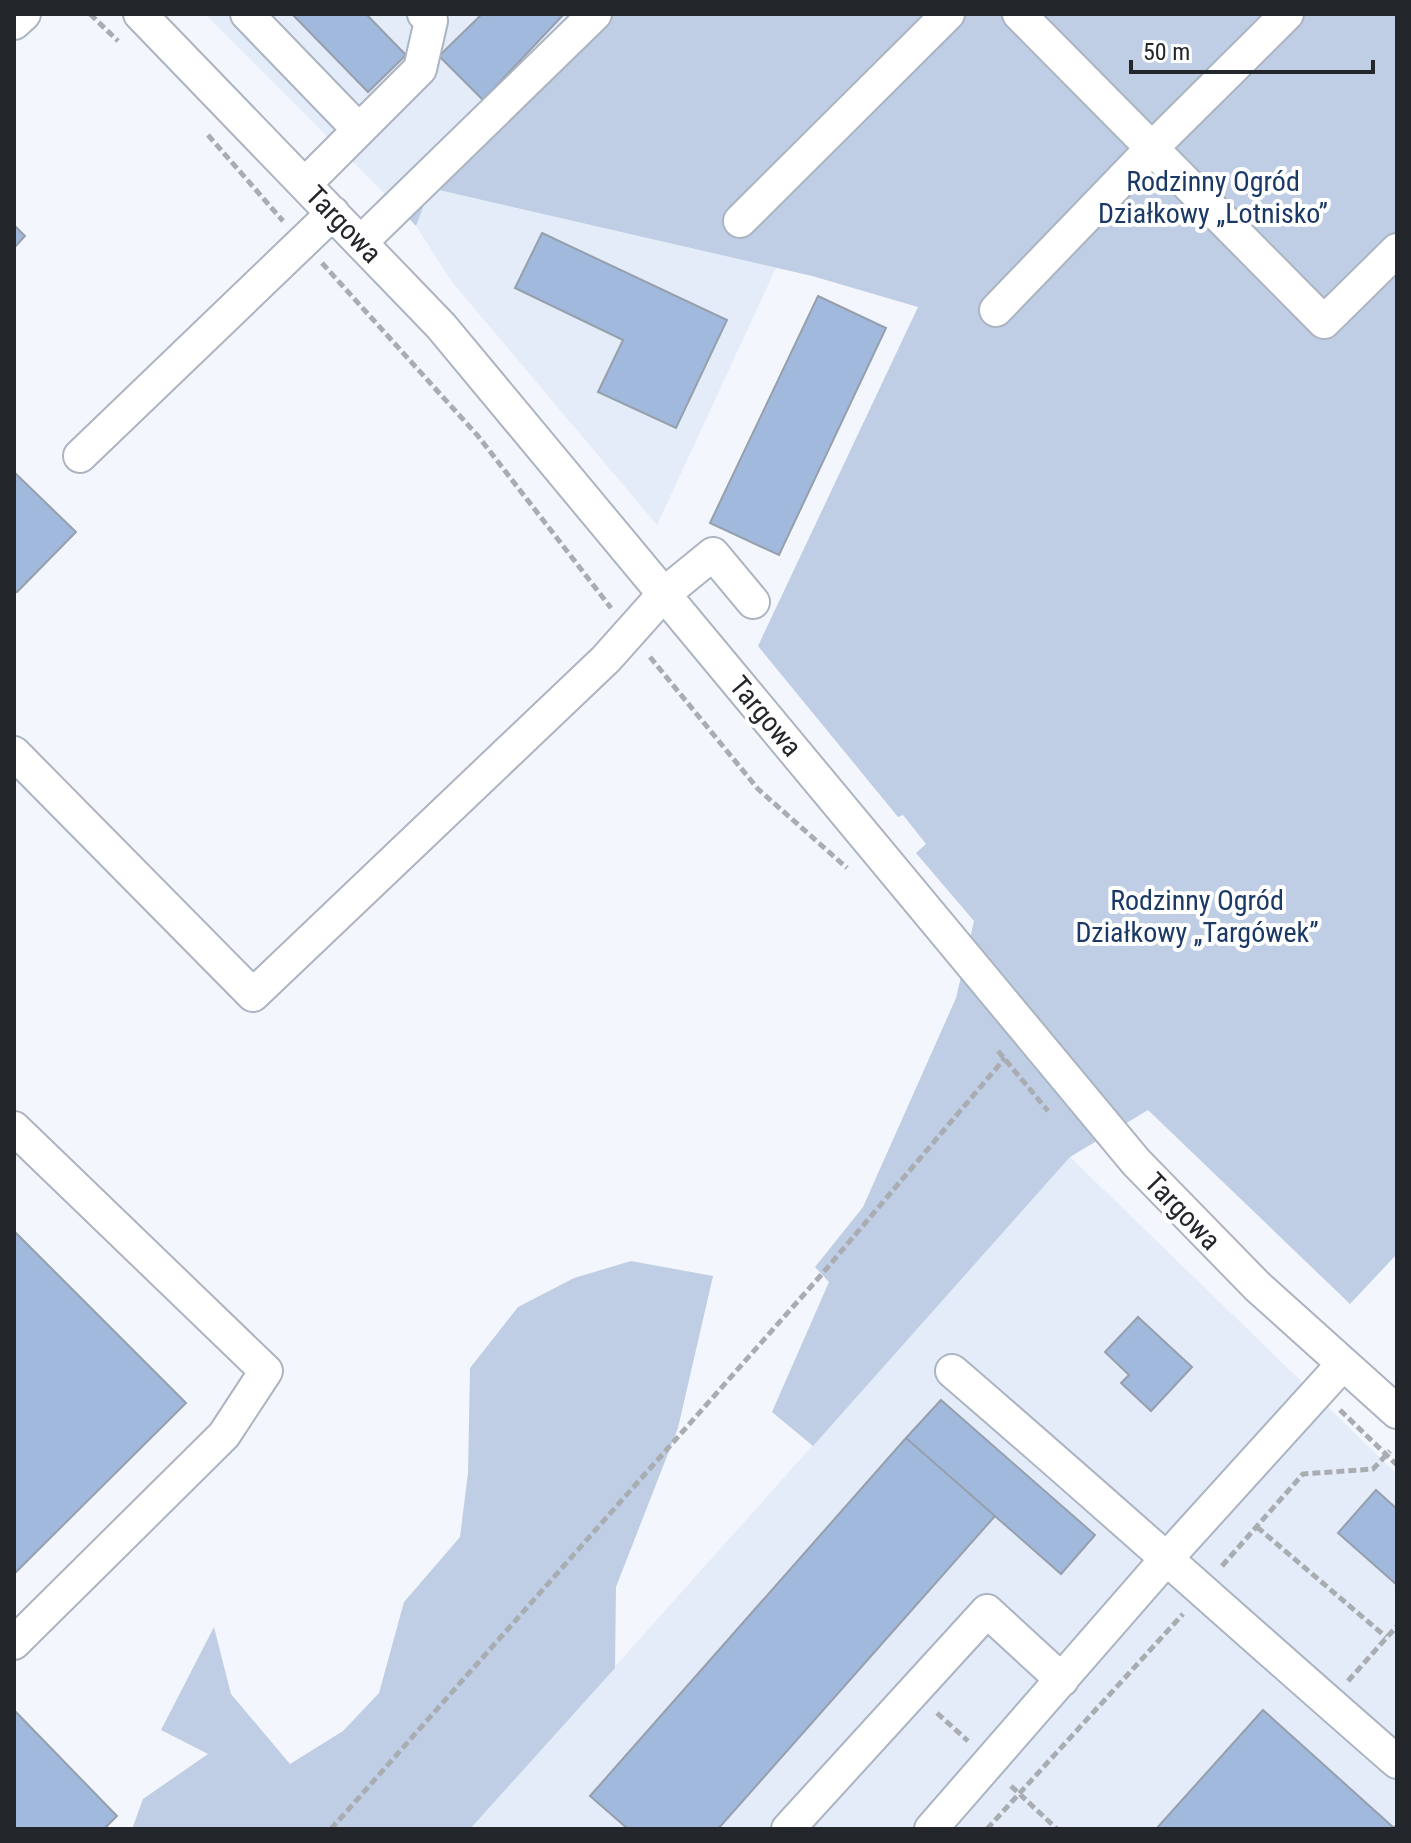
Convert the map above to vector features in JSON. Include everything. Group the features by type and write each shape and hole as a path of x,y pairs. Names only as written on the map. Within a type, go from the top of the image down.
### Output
{"street":[{"path":"14,23 24,14"},
{"name":"Targowa","path":"140,14 361,242 492,385 1136,1162 1229,1258 1397,1412"},
{"path":"247,14 359,130"},
{"path":"305,184 420,69 431,21 424,14"},
{"path":"361,242 595,14"},
{"path":"740,221 948,14"},
{"path":"1019,14 1324,322 1397,250"},
{"path":"996,310 1287,14"},
{"path":"80,456 333,213"},
{"path":"14,753 253,995 606,659 664,594 713,554 753,602"},
{"path":"14,1128 266,1371 224,1435 14,1643"},
{"path":"931,1829 1168,1557 1343,1364"},
{"path":"952,1371 1168,1557 1203,1592 1397,1762"},
{"path":"788,1829 987,1611 1062,1680"}],"path":[{"path":"90,14 128,51"},
{"path":"203,130 459,413 758,789 850,871"},
{"path":"995,1047 1052,1115"},
{"path":"331,1829 822,1274 1011,1051"},
{"path":"1319,1390 1388,1453 1397,1465"},
{"path":"987,1829 1203,1592 1303,1474 1373,1469 1388,1453"},
{"path":"1257,1527 1386,1637"},
{"path":"1329,1702 1397,1626"}],"shaded area":[{"path":"205,14 571,14 389,198"},
{"path":"429,188 776,268 657,525 452,282 416,226"},
{"path":"1070,1157 1397,1474 1397,1829 470,1829"}],"green space":[{"path":"571,14 1397,14 1397,1254 1350,1304 1148,1110 1070,1157 813,1446 772,1412 829,1282 815,1267 863,1207 956,998 974,921 916,853 926,844 903,815 898,817 758,646 918,307 812,276 430,188 416,226 389,198"},
{"path":"631,1261 713,1276 678,1428 616,1587 615,1668 470,1829 132,1829 143,1799 208,1754 161,1730 214,1627 231,1694 290,1764 343,1731 379,1693 404,1602 460,1537 468,1473 470,1368 518,1307 574,1278"}],"building":[{"path":"292,14 366,14 406,55 368,92"},
{"path":"482,14 564,14 483,100 439,56"},
{"path":"14,225 25,236 14,248"},
{"path":"542,233 727,320 676,428 598,392 623,340 515,288"},
{"path":"818,296 886,328 779,555 710,523"},
{"path":"14,472 76,532 17,592 14,589"},
{"path":"14,1231 186,1403 14,1574"},
{"path":"1138,1317 1192,1367 1151,1411 1121,1383 1129,1375 1105,1352"},
{"path":"941,1400 1095,1535 1061,1574 906,1438"},
{"path":"906,1438 995,1516 718,1829 628,1829 590,1796"},
{"path":"1376,1490 1397,1509 1397,1585 1338,1533"},
{"path":"14,1710 117,1816 104,1829 14,1829"},
{"path":"1263,1710 1394,1828 1397,1824 1397,1829 1156,1829"}],"park label":[{"name":"Rodzinny Ogród Działkowy „Lotnisko”","path":"1213,197"},
{"name":"Rodzinny Ogród Działkowy „Targówek”","path":"1197,916"}]}
